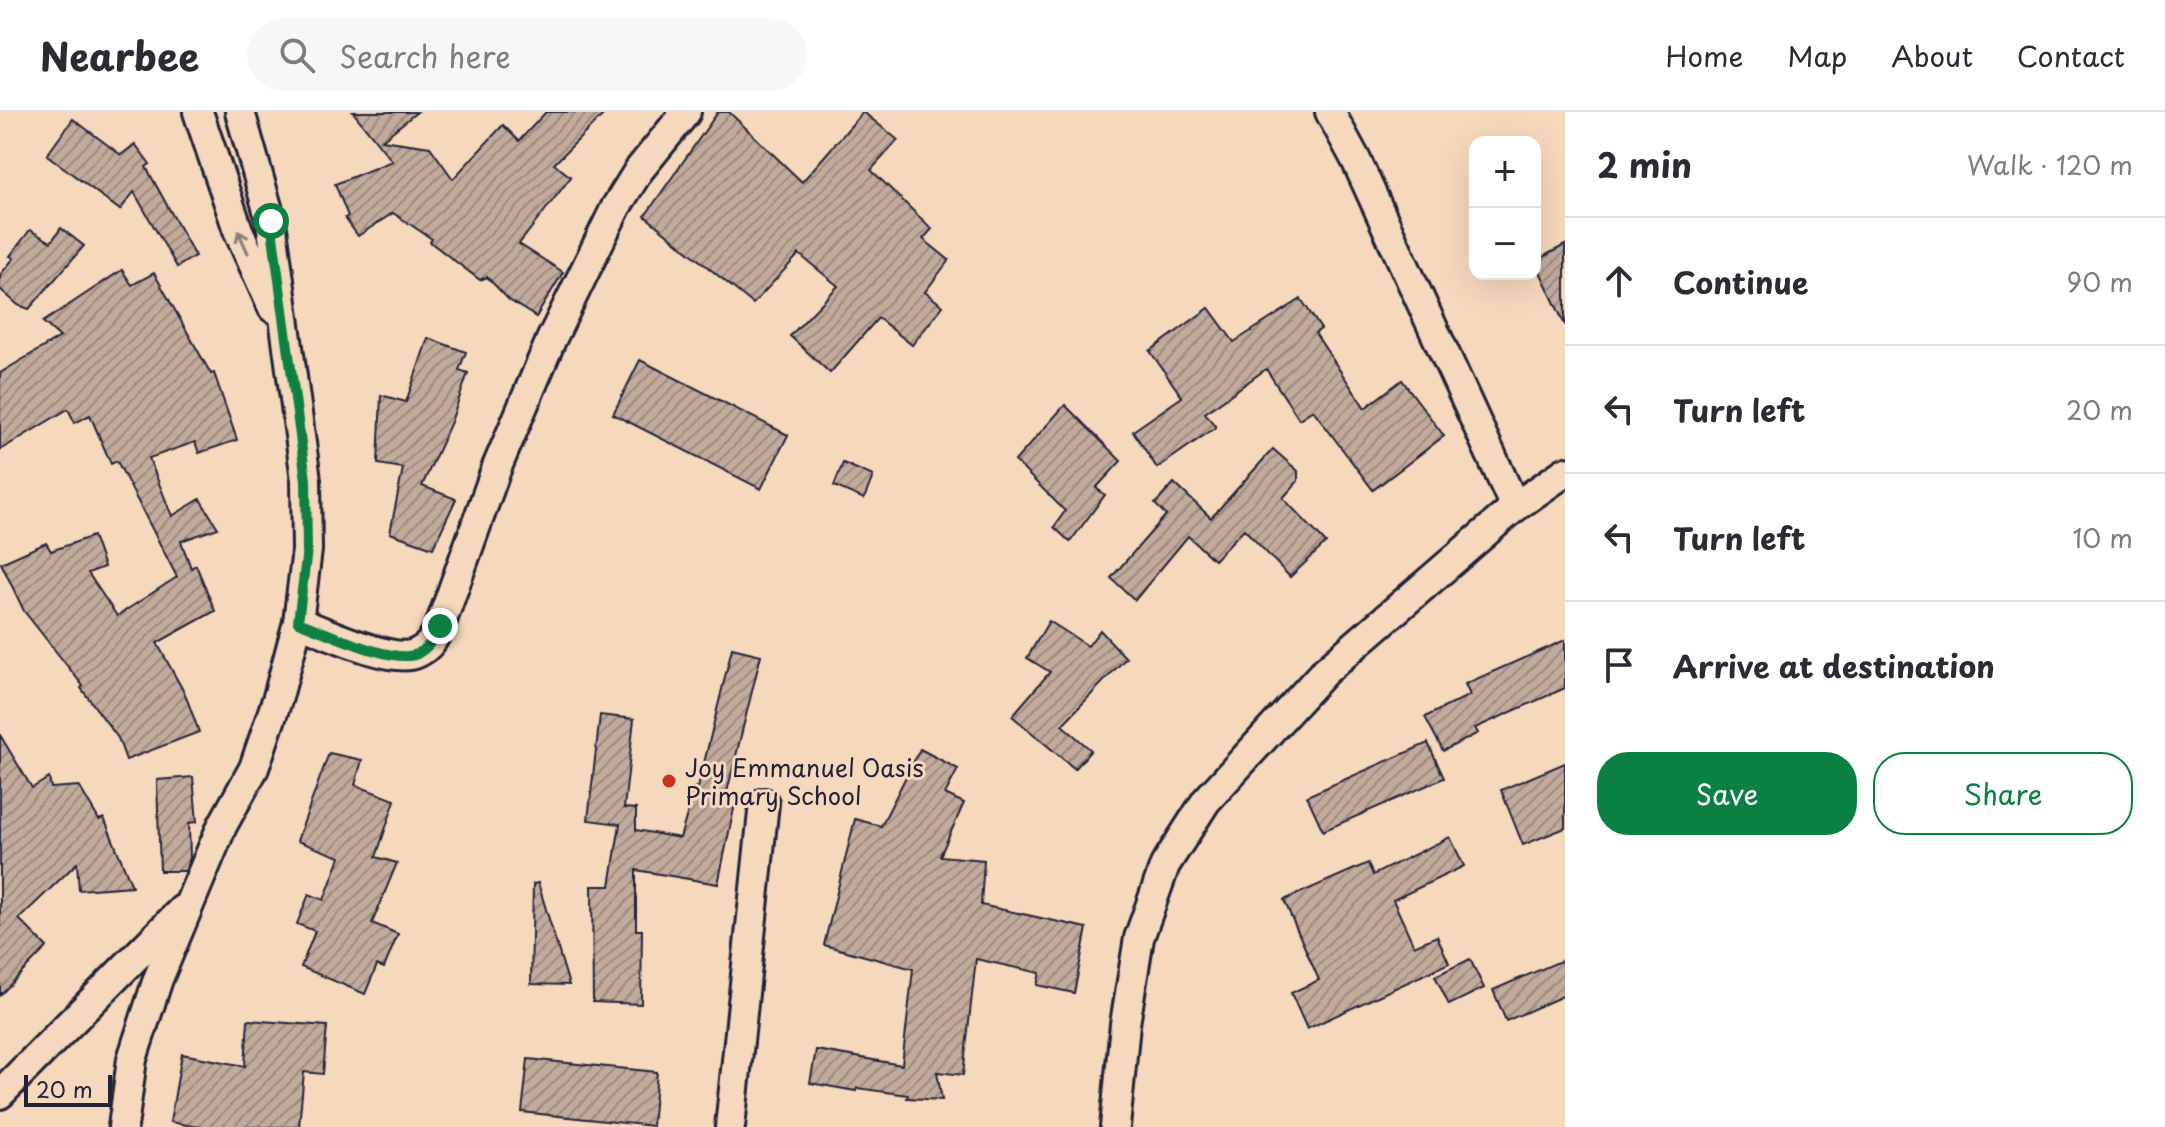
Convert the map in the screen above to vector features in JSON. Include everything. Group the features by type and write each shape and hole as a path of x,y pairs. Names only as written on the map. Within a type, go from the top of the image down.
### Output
{"street":[{"path":"198,112 238,230 286,338"},
{"path":"123,1127 132,1059 158,979 222,826 254,768 278,697 298,622 307,550 306,480 271,221 240,112"},
{"path":"298,622 392,655 414,655 430,645 440,626 497,467 551,340 616,207 639,170 686,112"},
{"path":"1330,112 1356,160 1515,507"},
{"path":"1115,1127 1125,1024 1139,938 1165,865 1206,801 1324,672 1515,507 1565,472"},
{"path":"730,1127 764,803"},
{"path":"0,1094 192,899"}],"building":[{"path":"353,112 417,112 382,140 430,147 453,179 503,125 519,141 546,112 606,112 554,164 571,177 519,244 563,272 536,317 509,300 487,277 480,280 430,242 432,239 393,213 358,236 345,218 348,216 335,184 392,161"},
{"path":"718,112 729,112 802,182 863,112 898,140 871,170 932,229 923,239 949,260 925,292 943,306 912,345 878,318 830,373 790,336 838,286 799,254 753,304 645,216"},
{"path":"73,119 121,155 135,144 150,164 146,167 195,256 177,267 134,192 120,210 47,155"},
{"path":"61,228 84,246 29,309 18,305 0,289 0,275 14,258 10,256 30,230 51,242"},
{"path":"1565,245 1565,325 1541,274 1541,258"},
{"path":"122,270 132,285 154,273 211,374 214,373 237,440 199,453 195,442 149,458 172,516 200,499 218,528 181,541 191,568 196,565 215,611 157,643 185,694 199,732 126,760 118,738 81,688 83,686 24,611 1,563 46,543 51,551 93,536 104,567 88,573 117,616 177,577 117,461 111,464 90,415 75,423 68,409 0,450 0,373 60,337 43,322"},
{"path":"1301,299 1321,329 1315,333 1365,408 1402,380 1444,436 1373,490 1313,410 1299,419 1266,369 1205,413 1216,427 1157,468 1133,431 1182,397 1150,351 1209,308 1234,342"},
{"path":"428,338 466,352 459,370 468,373 451,422 422,486 456,499 433,548 390,533 403,468 378,464 381,395 406,402"},
{"path":"640,360 788,435 761,489 613,414"},
{"path":"1065,405 1121,461 1096,488 1105,495 1070,542 1054,527 1065,511 1015,461"},
{"path":"1273,449 1298,471 1298,481 1283,498 1326,543 1290,577 1244,529 1214,560 1188,536 1135,600 1111,578 1166,515 1155,504 1174,483 1211,518"},
{"path":"843,463 873,476 864,499 834,486"},
{"path":"1049,621 1088,646 1100,630 1126,658 1062,725 1091,750 1075,769 1012,716 1050,672 1027,658"},
{"path":"1565,640 1565,688 1475,728 1478,733 1443,751 1425,717 1470,695 1465,684"},
{"path":"732,648 761,655 726,796 736,799 718,884 636,870 636,930 642,930 641,1004 593,1002 592,886 610,886 620,824 588,820 600,715 634,719 624,808 636,809 636,830 680,838 695,787 698,788"},
{"path":"0,735 32,788 49,778 51,788 79,786 99,820 104,818 132,886 79,890 77,863 19,919 47,947 0,995"},
{"path":"1428,743 1444,778 1323,831 1307,796"},
{"path":"920,749 958,769 945,794 964,803 940,856 984,860 981,905 1087,928 1074,993 1037,985 1040,973 976,959 963,1075 937,1072 942,1100 907,1098 908,1095 810,1083 816,1050 902,1065 913,969 824,945 855,819 881,826"},
{"path":"329,753 362,760 355,785 395,800 376,857 397,863 372,923 398,934 384,968 377,965 365,994 301,967 315,931 297,924 309,894 324,900 340,857 297,841"},
{"path":"1565,763 1565,828 1523,845 1501,790"},
{"path":"193,777 197,822 189,823 190,858 185,871 160,871 157,780"},
{"path":"1450,837 1464,866 1393,900 1414,946 1437,936 1449,963 1307,1029 1291,993 1319,980 1284,900 1368,863 1373,875"},
{"path":"538,883 569,985 531,984 533,884"},
{"path":"1470,959 1484,988 1449,1005 1435,976"},
{"path":"1565,959 1565,995 1506,1021 1493,990"},
{"path":"248,1020 327,1026 323,1074 304,1072 299,1127 198,1127 170,1122 182,1054 245,1066"},
{"path":"528,1059 657,1072 652,1126 522,1112"}],"place":[{"name":"Joy Emmanuel Oasis Primary School","path":"669,781"}],"route":[{"path":"271,221 306,480 307,550 298,622 392,655 414,655 430,645 440,626"}]}
